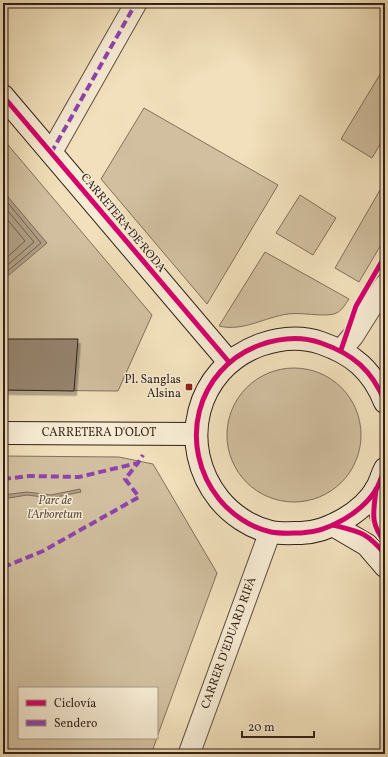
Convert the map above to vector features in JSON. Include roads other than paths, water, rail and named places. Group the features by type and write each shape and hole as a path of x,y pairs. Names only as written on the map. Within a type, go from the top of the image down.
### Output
{"street":[{"path":"51,153 136,3"},
{"name":"CARRETERA DE RODA","path":"3,96 228,362"},
{"path":"341,350 353,336 385,285"},
{"path":"385,402 378,386 362,366 341,350 309,339 276,339 245,350 228,362 207,390 198,411 196,434 199,462 212,489 227,508 240,518 270,532 308,532 333,525 356,512 376,489 385,469"},
{"name":"CARRETERA D'OLOT","path":"3,433 196,434"},
{"path":"376,489 381,515 385,524"},
{"path":"333,525 367,545 385,566"},
{"name":"CARRER D'EDUARD RIFÀ","path":"189,754 270,532"}],"water":[{"path":"3,191 47,243 3,280"},
{"path":"80,489 81,492 51,498 27,495 3,499 3,495 27,492 51,495"}],"place":[{"name":"Pl. Sanglas Alsina","path":"189,387"}],"park label":[{"name":"Parc de l'Arboretum","path":"55,508"}]}
